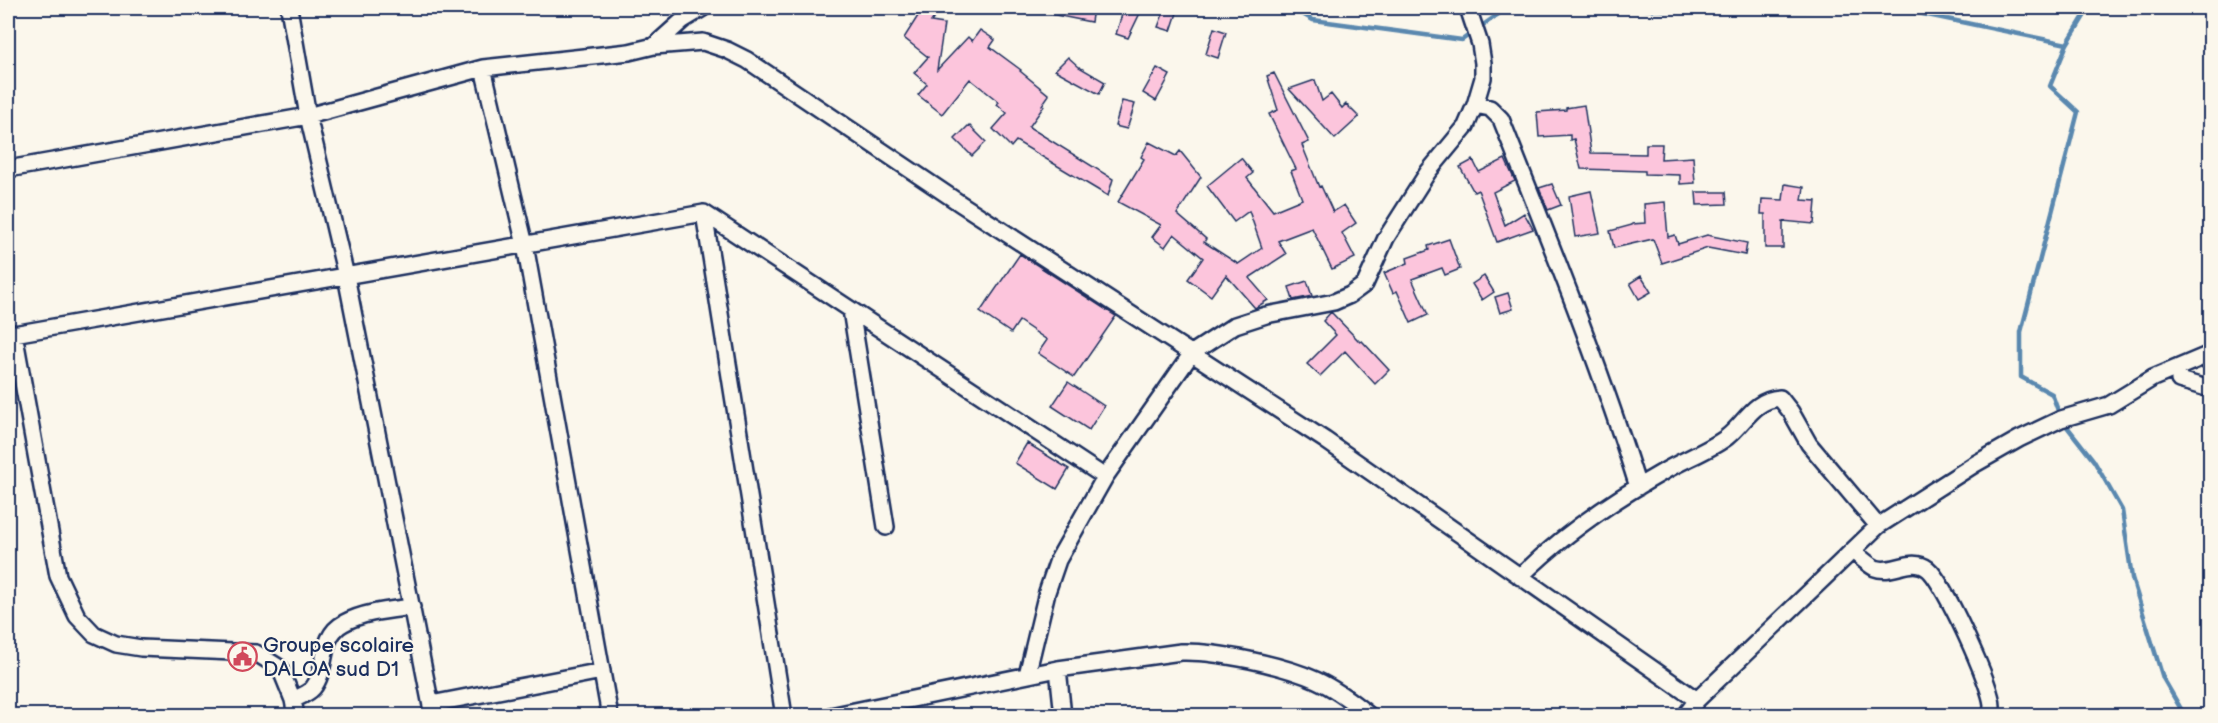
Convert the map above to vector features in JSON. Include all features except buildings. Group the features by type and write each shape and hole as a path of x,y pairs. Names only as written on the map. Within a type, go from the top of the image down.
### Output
{"street":[{"path":"289,8 308,116 346,276 432,710 602,671"},
{"path":"654,46 683,20 703,8"},
{"path":"1027,675 1047,592 1058,560 1105,477 1192,353 1235,326 1266,315 1334,302 1350,295 1365,284 1392,229 1428,172 1466,126 1475,105 1483,78 1483,63 1480,44 1468,8"},
{"path":"8,169 308,116 483,68 703,42 747,60 961,204 1325,440 1696,700"},
{"path":"483,68 525,244 610,716"},
{"path":"1475,105 1490,108 1501,119 1545,226 1616,415 1638,487"},
{"path":"412,607 373,613 343,623 326,640 322,667 313,689 295,708 280,668 256,653 141,648 116,644 94,634 77,616 58,576 11,334 704,213 1105,477"},
{"path":"704,213 784,716"},
{"path":"851,310 886,527"},
{"path":"1685,716 1696,700 1878,526 1975,464 2019,439 2061,419 2109,405 2153,378 2211,354"},
{"path":"2179,380 2211,389"},
{"path":"1520,577 1545,552 1638,487 1727,437 1756,406 1769,399 1780,398 1791,412 1809,444 1878,526"},
{"path":"1852,551 1876,569 1895,568 1907,564 1919,565 1929,570 1943,591 1973,648 1992,705 1990,716"},
{"path":"830,716 1058,669 1200,651 1276,667 1315,680 1341,693 1370,716"},
{"path":"1058,669 1063,716"}],"waterway":[{"path":"1292,8 1313,20 1462,40 1507,8"},
{"path":"1624,8 1707,12 1894,8 2067,44"},
{"path":"2089,8 2067,44 2050,86 2078,112 2021,332 2021,377 2052,394 2061,419 2094,461 2122,510 2132,578 2163,678 2185,716"}],"place":[{"name":"Groupe scolaire DALOA sud D1","path":"242,657"}]}
